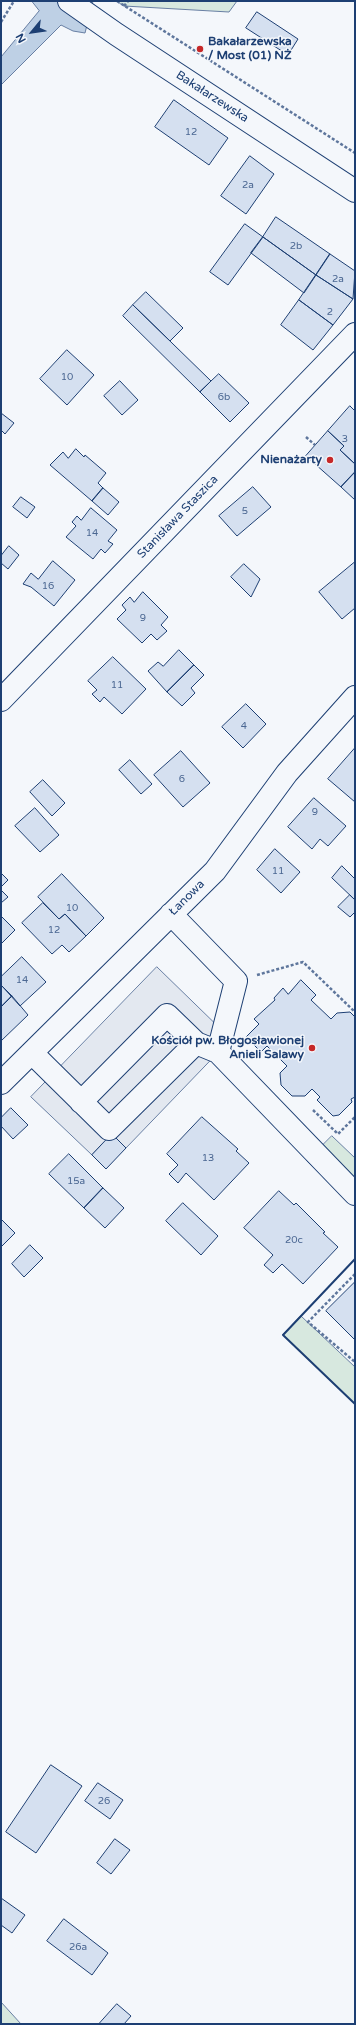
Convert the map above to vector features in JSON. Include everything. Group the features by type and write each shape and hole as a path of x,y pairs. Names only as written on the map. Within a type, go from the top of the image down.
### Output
{"street":[{"name":"Bakałarzewska","path":"69,1 116,34 355,191"},
{"name":"Stanisława Staszica","path":"1,700 355,334"},
{"name":"Łanowa","path":"1,1084 215,871 287,773 355,697"},
{"path":"171,914 236,981 218,1052"},
{"path":"81,1102 167,1015 196,1043 218,1052 355,1194"},
{"path":"32,1053 109,1129 196,1043"}],"path":[{"path":"1,22 14,1"},
{"path":"117,1 355,153"},
{"path":"124,6 128,1"},
{"path":"306,437 315,445"},
{"path":"236,981 303,962 355,1012"},
{"path":"313,1110 338,1134 355,1117"},
{"path":"355,1274 308,1322 355,1362"}],"shaded area":[{"path":"117,1 237,1 229,12 124,6"},
{"path":"157,967 231,1039 126,1148 112,1135 92,1155 31,1097"},
{"path":"332,1136 355,1158 355,1175 339,1193 307,1161"},
{"path":"301,1316 355,1367 355,1404 283,1335"},
{"path":"1,2002 21,2024 1,2024"}],"water":[{"path":"32,1 93,1 85,33 73,31 61,25 1,85 1,57 39,11"}],"building":[{"path":"257,12 298,39 288,55 246,28"},
{"path":"174,100 228,138 209,165 155,127"},
{"path":"250,156 274,174 246,214 221,196"},
{"path":"276,217 330,254 316,275 263,237"},
{"path":"245,224 263,237 228,285 210,272"},
{"path":"263,237 316,275 304,293 251,253"},
{"path":"330,254 355,271 353,299 316,275"},
{"path":"316,275 353,299 333,325 299,300"},
{"path":"146,292 183,328 170,341 133,305"},
{"path":"299,300 333,325 313,350 281,325"},
{"path":"133,305 211,381 200,392 123,316"},
{"path":"67,350 94,375 67,405 40,379"},
{"path":"219,374 249,403 230,422 200,392"},
{"path":"120,381 138,400 122,415 104,396"},
{"path":"350,406 355,411 355,464 340,450 344,446 328,431"},
{"path":"1,413 14,423 5,434 1,430"},
{"name":"Nienażarty","path":"328,431 344,446 340,450 355,464 355,472 341,487 306,456"},
{"path":"76,449 84,457 85,455 106,473 98,483 103,488 92,501 50,465 63,452 68,458"},
{"path":"355,472 355,500 341,487"},
{"path":"253,487 271,507 237,536 219,516"},
{"path":"103,488 119,502 108,515 92,501"},
{"path":"21,497 35,507 27,518 13,507"},
{"path":"91,508 117,530 108,541 113,544 105,553 101,549 93,559 66,537 76,526 72,522 77,516 81,520"},
{"path":"9,546 19,555 8,569 1,563 1,556"},
{"path":"53,561 75,580 54,606 31,587 23,584 31,573 38,579"},
{"path":"355,562 355,608 342,619 319,592"},
{"path":"244,564 260,579 251,597 231,577"},
{"path":"143,592 168,617 161,625 167,631 157,640 151,634 142,643 117,619 126,610 122,605 130,597 134,602"},
{"path":"179,650 194,665 167,692 148,671 158,662 163,666"},
{"path":"113,657 146,689 122,714 104,697 100,702 92,694 97,690 88,681"},
{"path":"194,665 204,675 191,688 195,693 182,706 167,692"},
{"path":"246,704 266,724 243,748 222,727"},
{"path":"355,748 355,802 328,779"},
{"path":"181,751 210,783 183,807 154,775"},
{"path":"130,760 152,784 141,794 119,770"},
{"path":"43,780 65,803 52,816 30,792"},
{"path":"314,798 346,826 328,846 320,839 312,849 288,827"},
{"path":"35,808 59,835 40,852 15,826"},
{"path":"275,849 300,872 281,893 257,870"},
{"path":"342,866 355,879 355,900 332,878"},
{"path":"1,873 8,880 1,887"},
{"path":"62,874 104,918 86,936 65,914 59,919 38,897"},
{"path":"1,890 8,897 1,903"},
{"path":"350,895 355,900 355,912 350,917 338,907"},
{"path":"43,903 59,919 65,914 86,936 69,952 62,945 52,954 22,923"},
{"path":"1,916 15,930 1,944"},
{"path":"22,957 46,982 20,1006 1,985 1,977"},
{"name":"Kościół pw. Błogosławionej Anieli Salawy","path":"301,980 316,995 311,1000 331,1019 337,1013 350,1012 355,1017 355,1097 351,1099 352,1102 339,1115 333,1116 317,1100 320,1097 312,1089 305,1096 292,1096 281,1085 280,1073 287,1066 267,1046 261,1052 246,1037 259,1024 254,1019 275,1000 274,998 283,988 288,994"},
{"path":"1,985 12,996 1,1007"},
{"path":"12,996 28,1015 1,1041 1,1007"},
{"path":"11,1108 28,1125 13,1139 1,1126 1,1118"},
{"path":"202,1117 238,1149 236,1151 249,1163 214,1200 186,1173 178,1183 169,1174 178,1165 167,1154"},
{"path":"112,1134 126,1148 106,1169 92,1155"},
{"path":"69,1154 103,1188 84,1208 49,1174"},
{"path":"103,1188 124,1208 105,1228 84,1208"},
{"path":"279,1191 294,1205 296,1203 338,1247 303,1284 282,1264 273,1273 264,1265 273,1255 244,1228"},
{"path":"183,1203 218,1236 201,1255 166,1221"},
{"path":"1,1219 15,1233 1,1247"},
{"path":"30,1245 43,1258 24,1277 12,1264"},
{"path":"355,1282 355,1340 326,1311"},
{"path":"51,1765 82,1786 36,1853 6,1832"},
{"path":"98,1783 123,1800 110,1819 85,1801"},
{"path":"115,1839 130,1850 111,1874 97,1863"},
{"path":"1,1898 25,1915 12,1933 1,1925"},
{"path":"64,1919 108,1953 92,1975 47,1941"},
{"path":"117,2004 131,2016 124,2024 99,2024"}],"wall":[{"path":"355,1259 283,1335 355,1404"}],"place":[{"name":"Bakałarzewska / Most (01) NŻ","path":"200,49"},
{"name":"Nienażarty","path":"330,460"},
{"name":"Kościół pw. Błogosławionej Anieli Salawy","path":"312,1048"}]}
